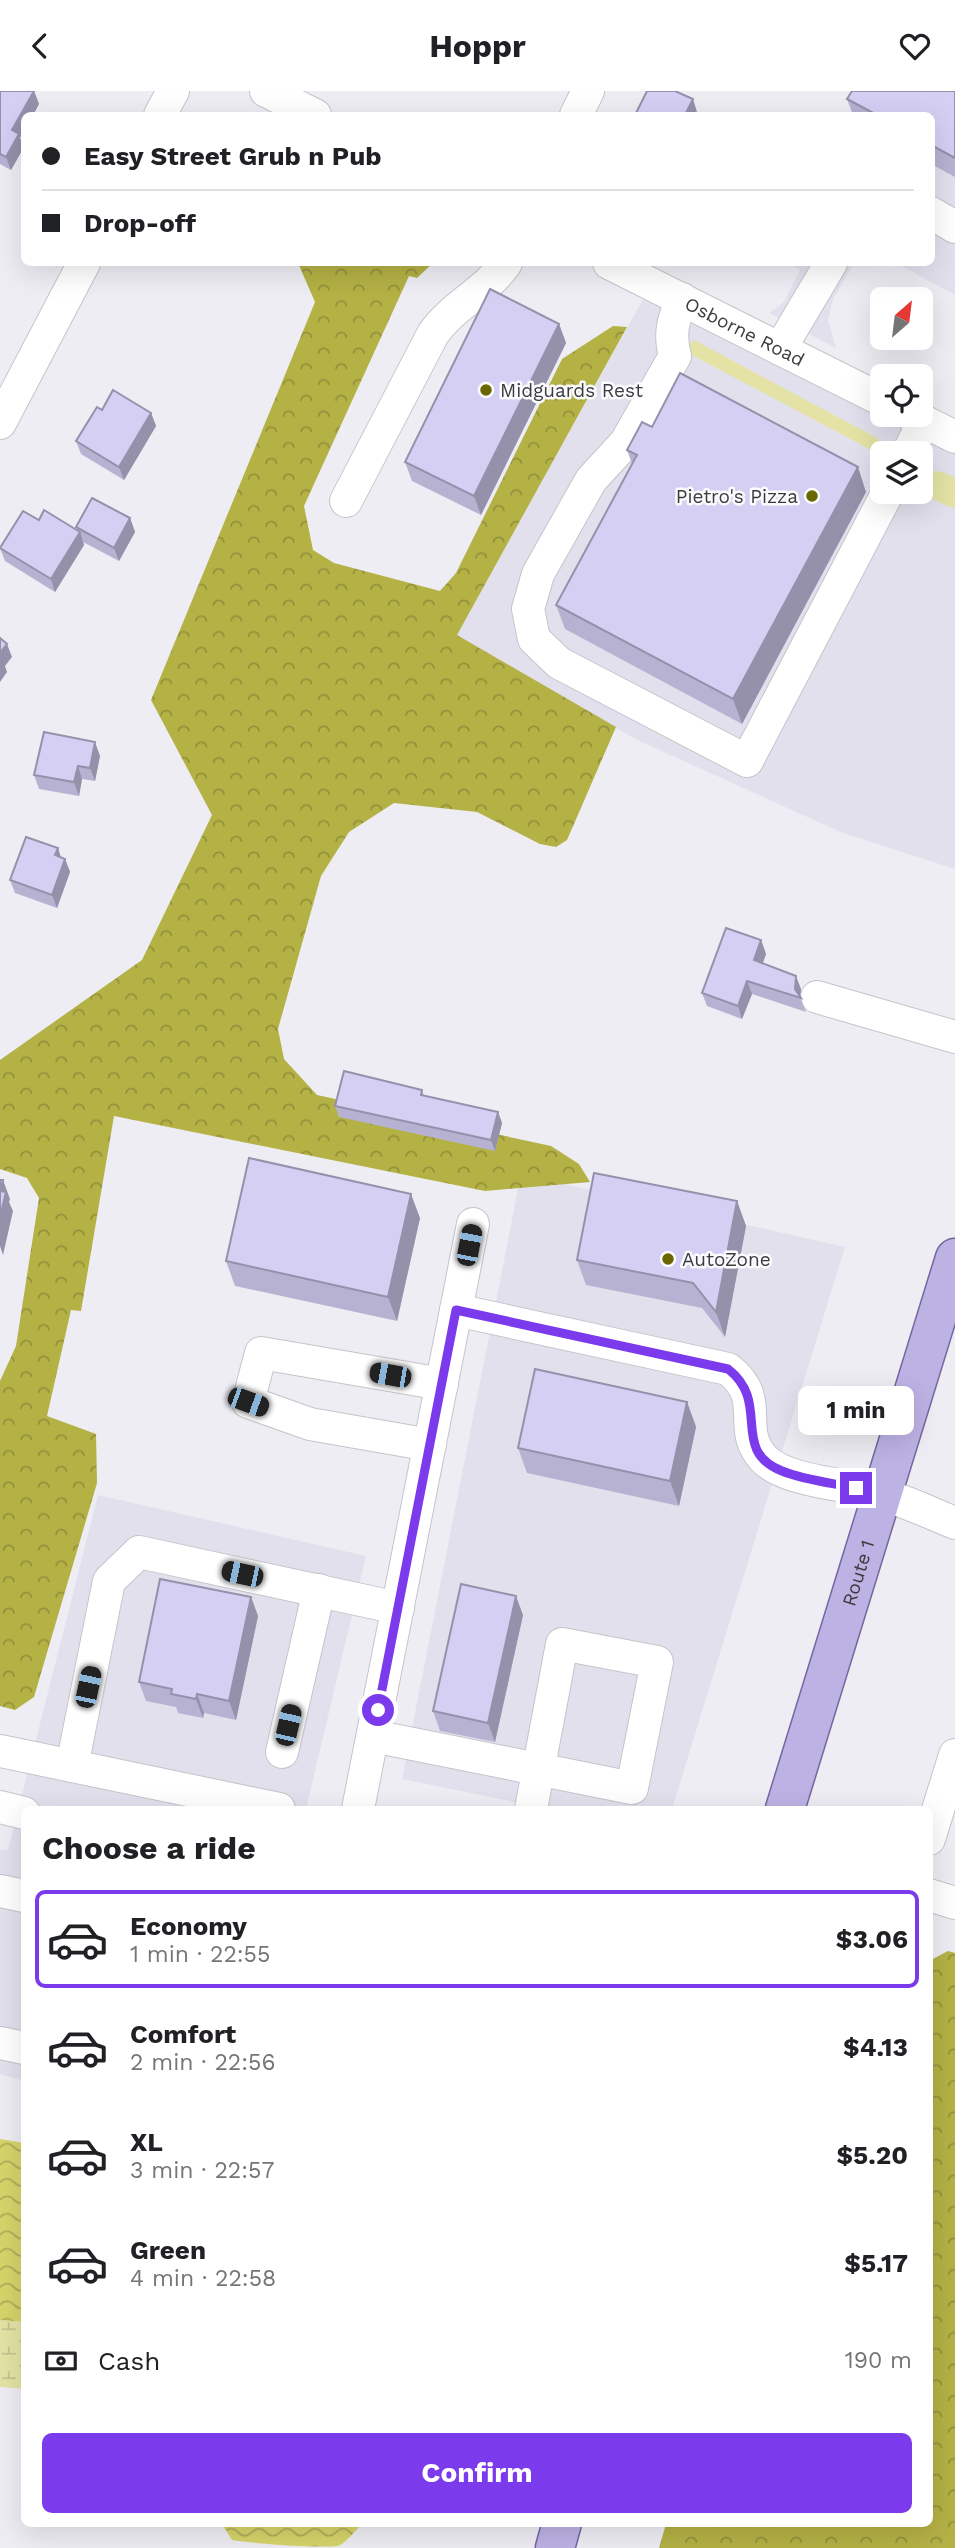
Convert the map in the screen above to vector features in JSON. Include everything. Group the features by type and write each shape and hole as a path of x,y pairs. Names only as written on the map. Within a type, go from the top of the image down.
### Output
{"main road":[{"name":"Route 1","path":"786,1806 955,1258"},
{"path":"555,2548 561,2527"}],"street":[{"path":"162,112 173,91"},
{"path":"266,91 309,112"},
{"path":"578,112 588,91"},
{"path":"935,215 955,227"},
{"path":"0,423 82,266"},
{"path":"346,501 433,334 447,314 495,278 504,266"},
{"name":"Osborne Road","path":"616,266 870,394"},
{"path":"780,349 829,266"},
{"path":"682,299 672,323 671,343 675,356 626,442 591,479 538,574 528,609 534,639 559,663 747,761 882,504"},
{"path":"933,426 955,437"},
{"path":"817,996 955,1037"},
{"path":"359,1806 473,1224"},
{"path":"456,1310 728,1369 741,1380 750,1394 750,1432 756,1450 766,1461 782,1471 880,1494 955,1523"},
{"path":"430,1445 310,1424 248,1402 261,1353 442,1384"},
{"path":"72,1766 110,1581 139,1552 398,1608"},
{"path":"282,1752 318,1590"},
{"path":"373,1736 538,1769 632,1788 657,1662 562,1644 538,1769 532,1806"},
{"path":"0,1751 265,1806"},
{"path":"933,1826 955,1755"},
{"path":"0,1808 21,1812"},
{"path":"0,1891 21,1895"},
{"path":"933,1896 955,1903"},
{"path":"0,2043 21,2046"}],"shaded area":[{"path":"955,91 955,295 902,266 935,266 935,112 869,112"},
{"path":"793,266 852,266 833,299 828,320 836,348 769,313 784,302 800,270"},
{"path":"651,285 870,408 870,427 933,427 955,438 955,869 843,833 635,739 456,635"},
{"path":"521,1174 845,1247 673,1806 534,1806 402,1779"},
{"path":"98,1495 366,1556 307,1806 21,1806 21,2080 0,2074 0,1849 8,1850"}],"green space":[{"path":"299,266 430,266 417,278 409,276 304,506 313,550 334,563 440,591 456,573 562,359 613,326 627,327 457,635 616,727 567,840 556,847 540,844 477,812 394,803 349,832 321,876 278,1029 284,1059 317,1095 551,1146 579,1164 590,1182 485,1191 114,1116 81,1311 71,1310 47,1416 96,1434 97,1483 34,1697 15,1710 0,1706 0,1381 16,1346 39,1198 27,1178 0,1169 0,1060 142,960 212,815 151,700 315,302"},
{"path":"694,340 879,441 870,441 870,449 690,354 688,346"},
{"path":"933,471 955,478 955,508 934,499"},
{"path":"948,1951 955,1953 955,2548 659,2548 665,2527 933,2527 933,1959"},
{"path":"0,2320 21,2322 21,2389 0,2387"}],"water":[{"path":"0,2139 21,2142 21,2322 0,2320"},
{"path":"224,2527 359,2527 338,2546 232,2540"}],"building":[{"path":"0,91 34,91 12,130 19,134 6,157 0,154"},
{"path":"647,91 675,91 693,99 686,112 636,112"},
{"path":"852,91 955,91 955,158 935,147 935,112 871,112 847,99"},
{"path":"490,289 559,324 474,496 405,462"},
{"path":"680,373 858,467 733,699 556,605 637,455 627,450 642,422 652,427"},
{"path":"113,390 151,413 119,467 76,441 97,407 102,410"},
{"path":"92,498 130,518 114,548 76,527"},
{"path":"44,510 80,532 51,579 0,548 23,511 39,520"},
{"path":"0,638 7,644 0,653"},
{"path":"44,732 95,742 90,768 78,766 74,782 34,775"},
{"path":"26,837 58,848 55,855 65,859 52,895 10,880"},
{"path":"726,928 761,940 754,960 796,976 795,989 801,998 747,981 738,1006 702,993"},
{"path":"344,1071 422,1090 421,1095 498,1112 491,1140 335,1106"},
{"path":"249,1158 411,1194 388,1297 226,1261"},
{"path":"594,1173 737,1201 716,1312 693,1283 577,1260"},
{"path":"0,1191 6,1192 0,1217"},
{"path":"535,1369 687,1402 670,1481 518,1448"},
{"path":"160,1579 251,1597 229,1701 197,1694 196,1699 171,1694 172,1689 139,1682"},
{"path":"461,1584 516,1596 488,1723 433,1711"}],"place":[{"name":"Midguards Rest","path":"486,390"},
{"name":"Pietro's Pizza","path":"812,496"},
{"name":"AutoZone","path":"668,1259"}],"route":[{"path":"378,1710 456,1310 728,1369 741,1380 750,1394 750,1432 756,1450 766,1461 782,1471 856,1488"}]}
